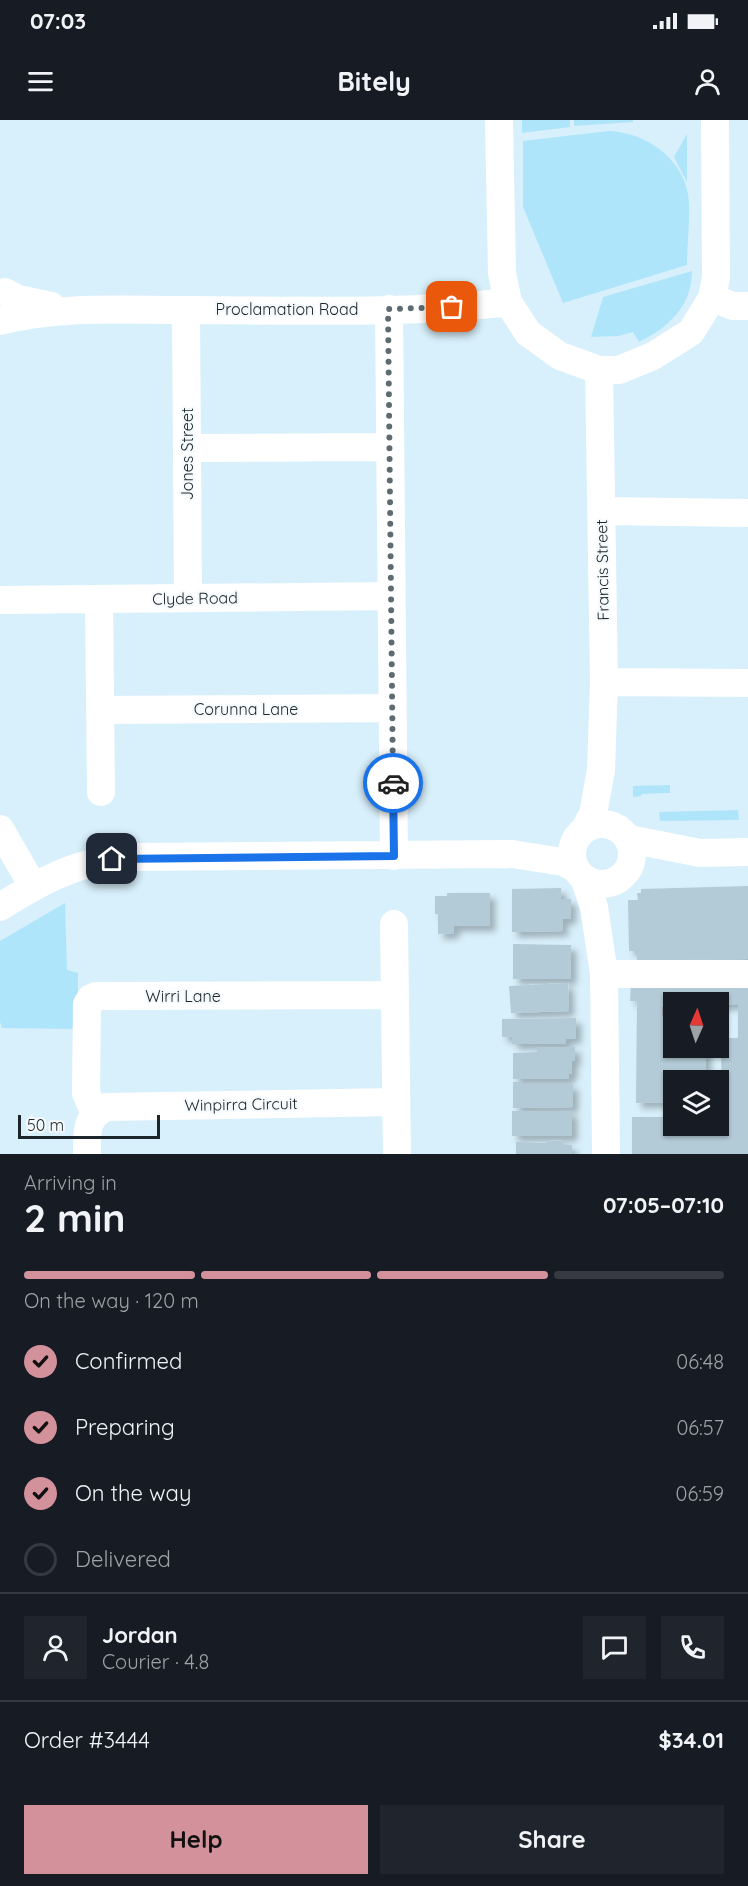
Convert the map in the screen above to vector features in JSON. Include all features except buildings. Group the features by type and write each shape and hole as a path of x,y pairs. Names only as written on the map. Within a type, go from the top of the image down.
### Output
{"street":[{"path":"498,120 502,273 508,302 528,333 560,356 599,370 618,370 653,356 691,332 712,298 716,277 715,120"},
{"path":"0,320 6,308 2,288"},
{"name":"Proclamation Road","path":"2,288 18,299 65,310"},
{"path":"712,298 733,306 748,306"},
{"name":"Proclamation Road","path":"0,320 65,310 388,309 473,306 508,302"},
{"path":"388,309 394,856"},
{"name":"Jones Street","path":"186,310 188,598"},
{"name":"Francis Street","path":"582,830 593,814 601,770 604,682 599,370"},
{"path":"187,448 390,447"},
{"path":"601,512 748,513"},
{"name":"Clyde Road","path":"0,600 390,596"},
{"path":"99,599 100,792"},
{"path":"604,682 748,683"},
{"name":"Corunna Lane","path":"100,710 392,708"},
{"name":"Francis Street","path":"601,770 613,814 624,834"},
{"path":"512,854 564,842 582,830 603,823 644,844 700,853"},
{"path":"0,828 33,886"},
{"path":"582,830 571,850 592,899 603,964"},
{"path":"606,1154 603,964 609,899 633,855 624,834"},
{"path":"0,907 33,886 67,871 98,860 125,857 512,854 563,862 600,885 643,864 700,853 748,852"},
{"path":"394,924 397,1154"},
{"path":"603,964 748,974"},
{"name":"Wirri Lane","path":"95,1114 86,1093 87,1004 91,998 96,996 394,995"},
{"name":"Winpirra Circuit","path":"95,1114 114,1106 396,1102"},
{"path":"87,1154 88,1126 95,1114"}],"shaded area":[{"path":"522,120 570,120 570,127 522,133"},
{"path":"574,120 633,120 633,122 574,126"},
{"path":"609,131 636,136 648,142 659,149 678,168 684,180 689,201 687,265 563,303 523,207 523,141"},
{"path":"687,134 687,182 674,157"},
{"path":"692,271 691,284 683,305 669,323 660,330 639,342 633,332 618,336 591,337 603,297"},
{"path":"670,785 670,793 641,794 641,796 633,797 633,786"},
{"path":"738,810 739,820 660,821 659,812"},
{"path":"65,903 67,970 78,973 78,1029 2,1028 0,1022 0,941"}],"way so far":[{"path":"393,783 388,309 452,307"}],"route":[{"path":"112,859 125,857 394,856 393,783"}]}
